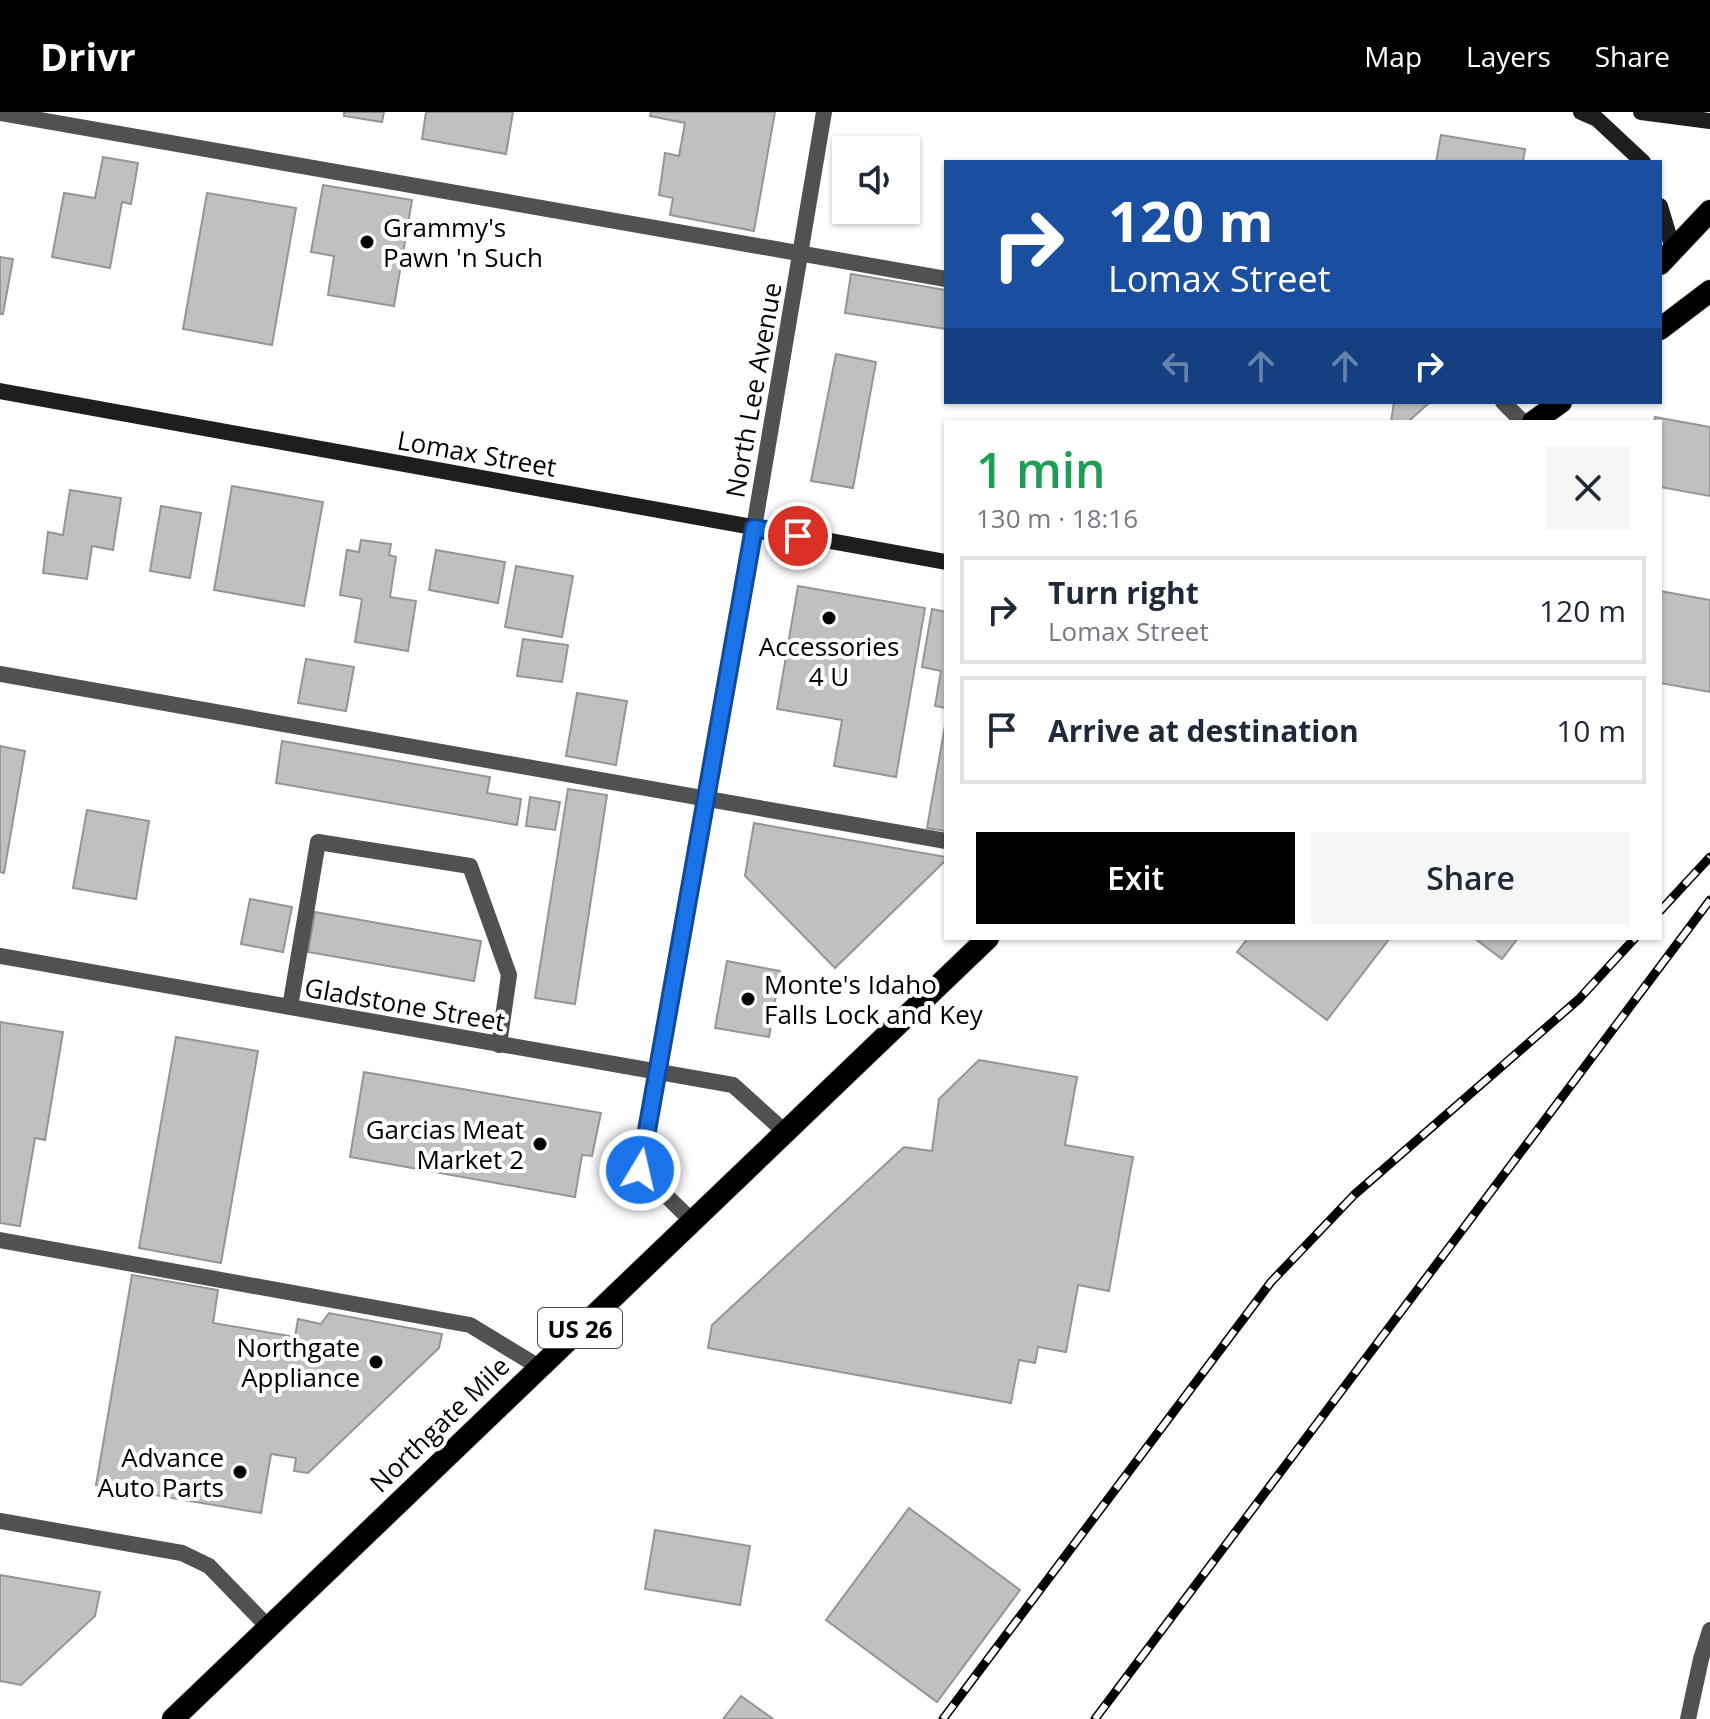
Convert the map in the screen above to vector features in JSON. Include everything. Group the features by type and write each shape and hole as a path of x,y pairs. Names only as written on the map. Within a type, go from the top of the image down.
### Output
{"highway":[{"path":"1666,257 1710,211"},
{"path":"1662,327 1710,291"},
{"path":"1535,420 1558,404"},
{"name":"Northgate Mile","path":"173,1719 986,940"}],"main road":[{"path":"1581,112 1597,119 1641,160"},
{"path":"1641,112 1710,121"},
{"path":"1662,223 1666,257"},
{"name":"Lomax Street","path":"0,391 944,562"}],"street":[{"name":"North Lee Avenue","path":"692,1221 640,1170 824,112"},
{"path":"0,113 452,194 734,239 800,254 944,279"},
{"path":"1505,404 1521,420"},
{"path":"0,674 944,841"},
{"path":"290,1007 318,842 470,866 509,975 499,1045"},
{"name":"Gladstone Street","path":"0,956 733,1085 785,1132"},
{"path":"0,1240 470,1325 539,1367"},
{"path":"0,1521 182,1553 209,1566 269,1628"},
{"path":"1688,1719 1705,1661 1710,1630"}],"building":[{"path":"344,112 384,112 382,122 344,116"},
{"path":"426,112 513,112 506,154 422,139"},
{"path":"651,112 775,112 754,231 670,215 673,198 659,195 665,153 679,156 685,123 650,116"},
{"path":"1441,135 1525,149 1523,160 1436,160"},
{"path":"103,157 138,163 131,204 122,202 110,268 52,257 64,193 95,198"},
{"path":"323,185 412,200 394,306 328,295 334,256 311,252"},
{"path":"207,193 296,208 272,345 183,329"},
{"path":"0,257 13,259 3,314 0,314"},
{"path":"851,274 944,290 944,329 845,313"},
{"path":"836,354 876,362 853,488 811,481"},
{"path":"1394,404 1428,404 1410,420 1391,420"},
{"path":"1655,417 1710,427 1710,496 1662,487 1662,420 1654,420"},
{"path":"232,486 323,502 304,606 214,590"},
{"path":"70,490 121,498 113,550 92,546 87,579 43,573 48,532 63,535"},
{"path":"161,506 201,513 190,578 150,571"},
{"path":"361,540 391,544 389,555 396,557 390,597 416,601 408,651 355,642 362,599 340,595 347,550 359,552"},
{"path":"436,550 505,562 498,603 429,590"},
{"path":"516,566 573,576 562,637 505,627"},
{"path":"798,586 925,608 896,777 834,766 842,720 777,709"},
{"path":"1662,591 1710,600 1710,692 1662,683"},
{"path":"932,609 944,612 944,708 935,706 941,671 922,667"},
{"path":"523,639 568,645 562,682 517,676"},
{"path":"306,659 354,667 346,711 298,703"},
{"path":"577,693 627,701 616,765 566,756"},
{"path":"944,731 944,831 927,828"},
{"path":"282,741 490,777 487,793 521,799 517,825 276,783"},
{"path":"0,746 25,751 4,873 0,872"},
{"path":"568,789 607,795 575,1004 535,998"},
{"path":"530,797 560,802 555,830 526,826"},
{"path":"87,810 149,821 136,899 73,888"},
{"path":"754,823 944,857 944,862 835,968 745,876"},
{"path":"250,899 292,907 283,952 241,944"},
{"path":"315,912 481,941 474,981 308,952"},
{"path":"1246,940 1388,940 1327,1020 1237,952"},
{"path":"1477,940 1516,940 1502,959"},
{"path":"727,961 780,971 769,1037 715,1028"},
{"path":"0,1022 63,1032 45,1140 35,1138 20,1226 0,1223"},
{"path":"176,1037 258,1051 221,1263 139,1248"},
{"path":"979,1060 1077,1077 1065,1145 1133,1157 1109,1291 1078,1285 1066,1352 1038,1347 1035,1363 1019,1360 1011,1403 708,1348 712,1325 904,1147 932,1151 939,1099"},
{"path":"364,1072 601,1113 592,1156 582,1155 575,1197 350,1157"},
{"path":"132,1275 218,1290 213,1323 295,1337 298,1319 321,1324 329,1313 442,1334 439,1348 308,1473 294,1471 296,1458 271,1454 261,1513 96,1485"},
{"path":"909,1508 1020,1590 937,1702 826,1620"},
{"path":"655,1530 750,1546 740,1605 645,1589"},
{"path":"0,1575 100,1592 95,1616 21,1685 0,1681"},
{"path":"741,1696 773,1719 723,1719"}],"railway":[{"path":"1662,909 1710,857"},
{"path":"1095,1719 1710,900"},
{"path":"943,1719 1271,1282 1354,1195 1579,999 1633,940"}],"place":[{"name":"Grammy's Pawn 'n Such","path":"367,242"},
{"name":"Accessories 4 U","path":"829,618"},
{"name":"Monte's Idaho Falls Lock and Key","path":"748,999"},
{"name":"Garcias Meat Market 2","path":"540,1144"},
{"name":"Northgate Appliance","path":"376,1362"},
{"name":"Advance Auto Parts","path":"240,1472"}],"route":[{"path":"640,1170 754,528 798,536"}]}
